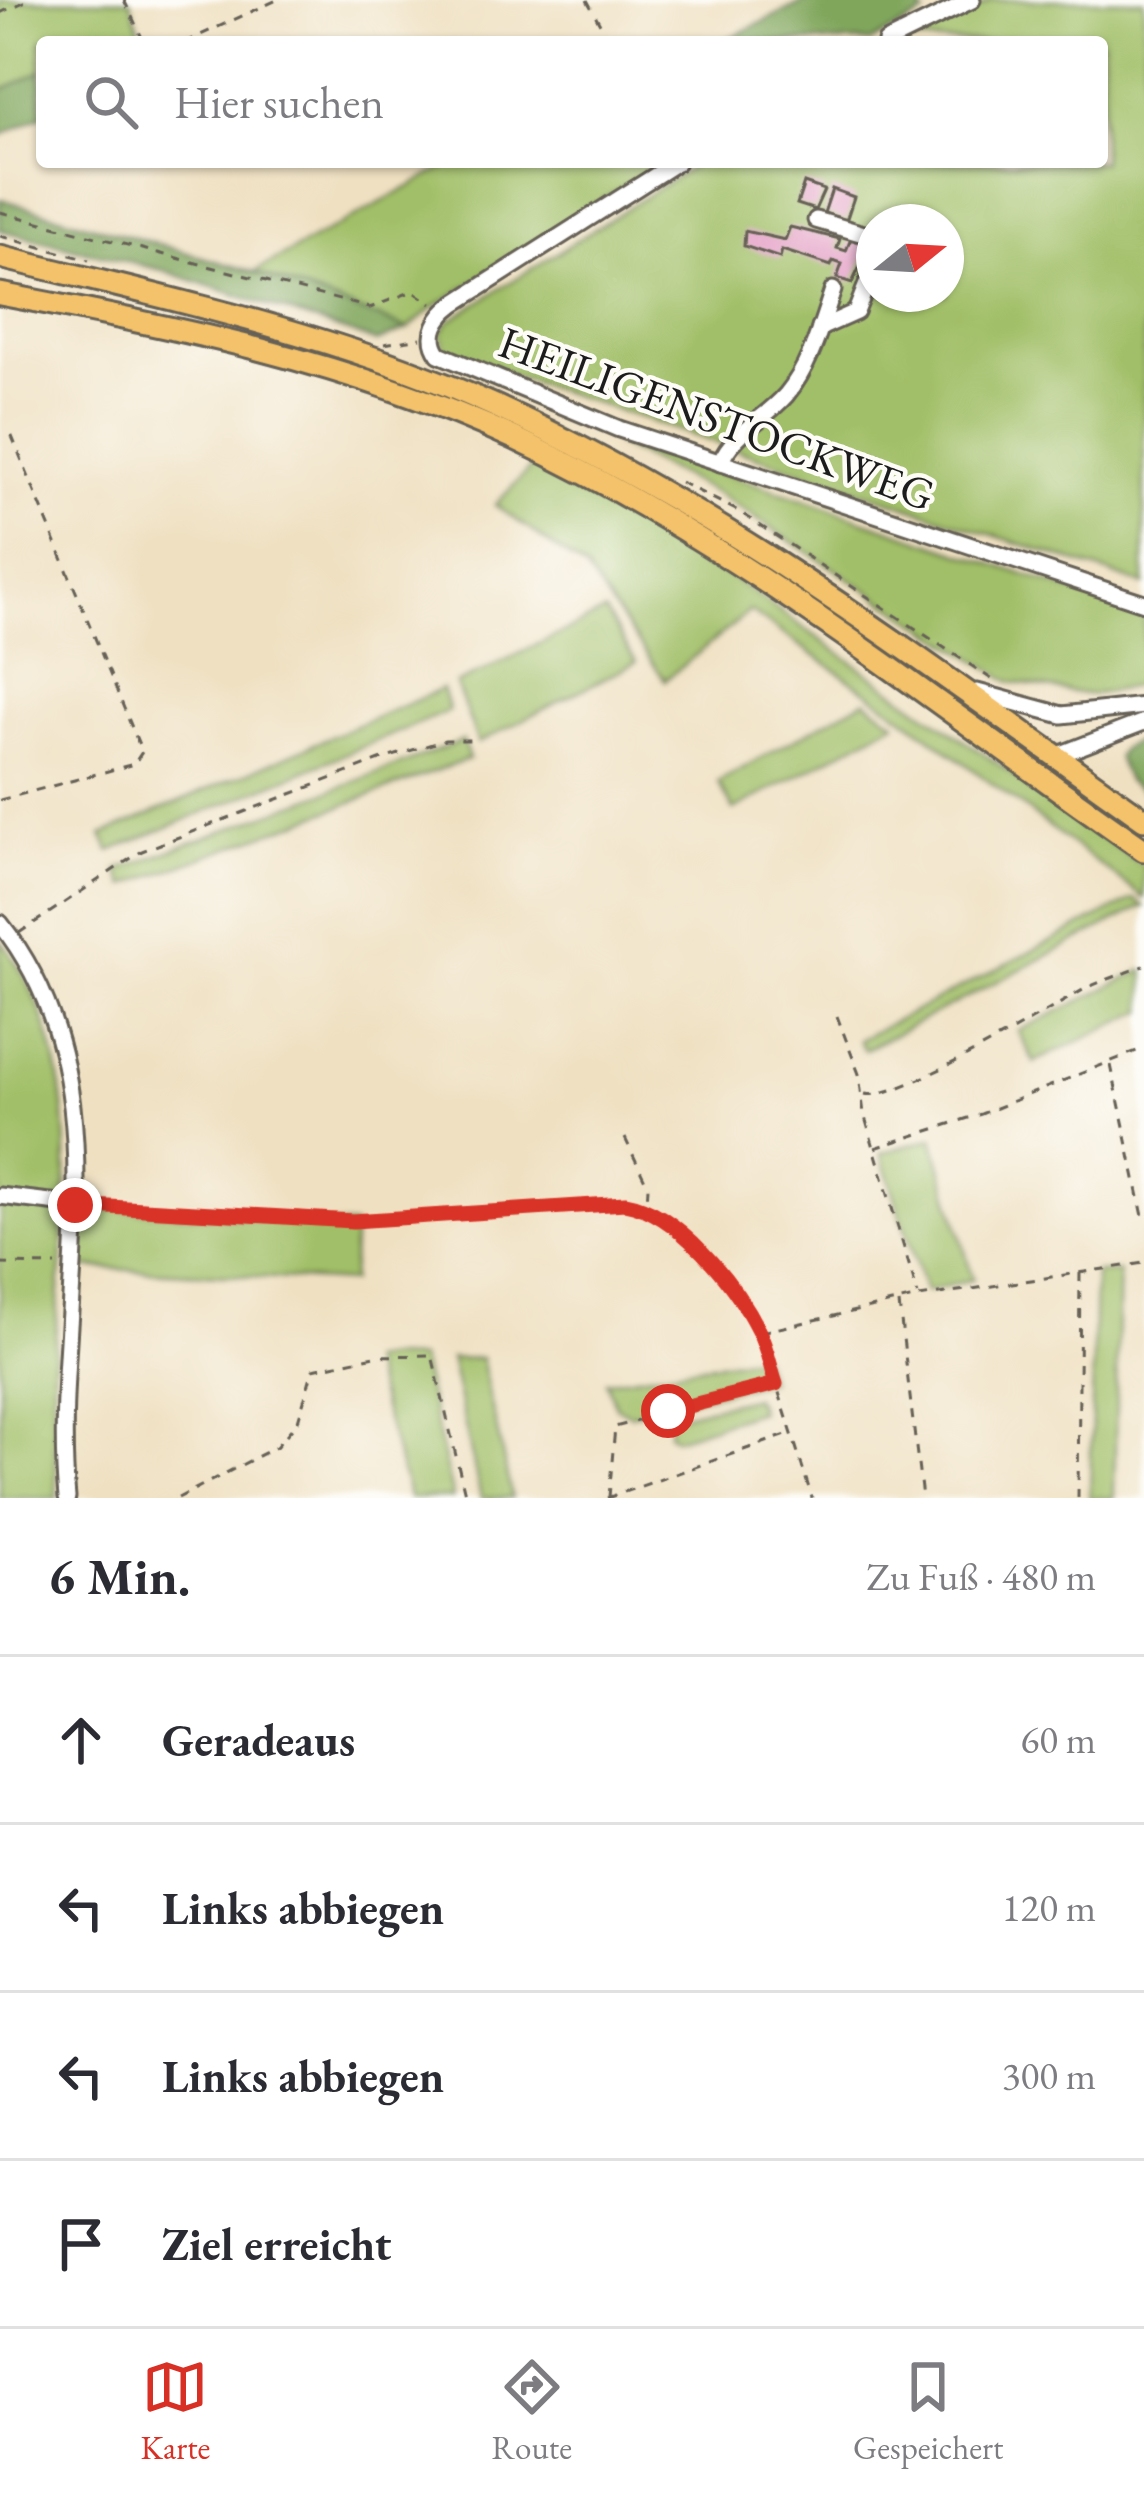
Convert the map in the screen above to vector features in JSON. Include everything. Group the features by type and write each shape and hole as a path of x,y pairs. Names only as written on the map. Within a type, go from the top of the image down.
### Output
{"main road":[{"path":"0,257 336,345 501,409 688,507 963,688 1144,819"},
{"path":"0,294 144,321 339,370 514,439 680,529 1144,850"},
{"path":"994,746 1057,756"}],"street":[{"path":"898,36 972,0"},
{"name":"HEILIGENSTOCKWEG","path":"668,168 443,312 432,337 439,354 619,429 1144,603"},
{"path":"816,220 856,232"},
{"path":"720,463 729,443 786,394 810,358 833,290"},
{"path":"820,328 856,312"},
{"path":"963,688 1063,715 1144,706"},
{"path":"1057,756 1144,722"},
{"path":"0,923 50,1016 74,1096 67,1498"},
{"path":"0,1196 75,1205"}],"path":[{"path":"0,13 28,0"},
{"path":"124,0 141,36"},
{"path":"198,36 277,0"},
{"path":"587,0 607,36"},
{"path":"0,212 370,308 413,291 443,312"},
{"path":"383,345 432,337"},
{"path":"0,800 134,764 142,752 11,434"},
{"path":"668,476 740,512 1012,689"},
{"path":"12,938 106,880 142,851 380,760 445,740 470,740"},
{"path":"865,1094 899,1087 1043,1018 1087,988 1144,966"},
{"path":"837,1016 865,1094 874,1148 919,1297"},
{"path":"874,1148 1144,1048"},
{"path":"1110,1062 1144,1221"},
{"path":"626,1138 648,1186 646,1207"},
{"path":"75,1205 353,1221 625,1203 646,1207 727,1283 760,1332 812,1498"},
{"path":"0,1264 49,1266 70,1261"},
{"path":"760,1332 1080,1268 1144,1263"},
{"path":"1078,1498 1080,1268"},
{"path":"898,1302 922,1498"},
{"path":"178,1498 276,1447 298,1421 313,1369 403,1355 432,1355 466,1498"},
{"path":"776,1384 614,1427 608,1497 791,1434"}],"green space":[{"path":"0,0 130,0 142,36 36,36 36,74 0,91"},
{"path":"808,0 915,0 925,14 883,36 733,36"},
{"path":"993,0 1144,0 1144,585 454,356 444,348 441,333 449,321 691,168 1108,168 1108,36 921,36"},
{"path":"36,74 36,118 0,136 0,91"},
{"path":"444,168 653,168 434,307 408,329 254,272"},
{"path":"0,199 254,272 408,329 377,342 162,270 0,230"},
{"path":"620,438 1144,615 1144,684 1091,695 1011,682 719,495 616,444"},
{"path":"534,464 704,558 1144,866 1144,898 898,713 750,611 665,680 586,570 495,505"},
{"path":"605,612 636,662 478,743 456,684"},
{"path":"442,689 449,711 110,851 102,835"},
{"path":"865,700 896,722 734,810 718,782"},
{"path":"1144,737 1144,792 1127,781 1117,757"},
{"path":"463,741 469,759 125,886 118,870"},
{"path":"1134,899 1144,906 864,1050 858,1040"},
{"path":"0,939 30,987 50,1037 61,1089 66,1142 53,1376 57,1498 0,1498"},
{"path":"1144,970 1144,1011 1034,1062 1018,1031"},
{"path":"933,1138 973,1279 925,1292 881,1153"},
{"path":"82,1207 354,1226 351,1282 76,1267"},
{"path":"1119,1272 1114,1498 1090,1498 1095,1273"},
{"path":"761,1356 769,1381 631,1414 616,1407 606,1381"},
{"path":"481,1358 512,1498 481,1498 450,1359"},
{"path":"420,1359 453,1498 409,1498 369,1361"},
{"path":"754,1397 759,1411 677,1438 669,1434 670,1417"}],"building":[{"path":"804,183 824,190 815,210 797,204"},
{"path":"832,189 854,197 846,221 824,213"},
{"path":"790,227 840,239 837,248 846,251 852,236 856,237 852,283 837,278 842,264 833,261 831,266 782,250 780,258 744,246 745,231 785,240"}],"route":[{"path":"75,1205 353,1221 625,1203 646,1207 727,1283 760,1332 776,1384 668,1411"}]}
